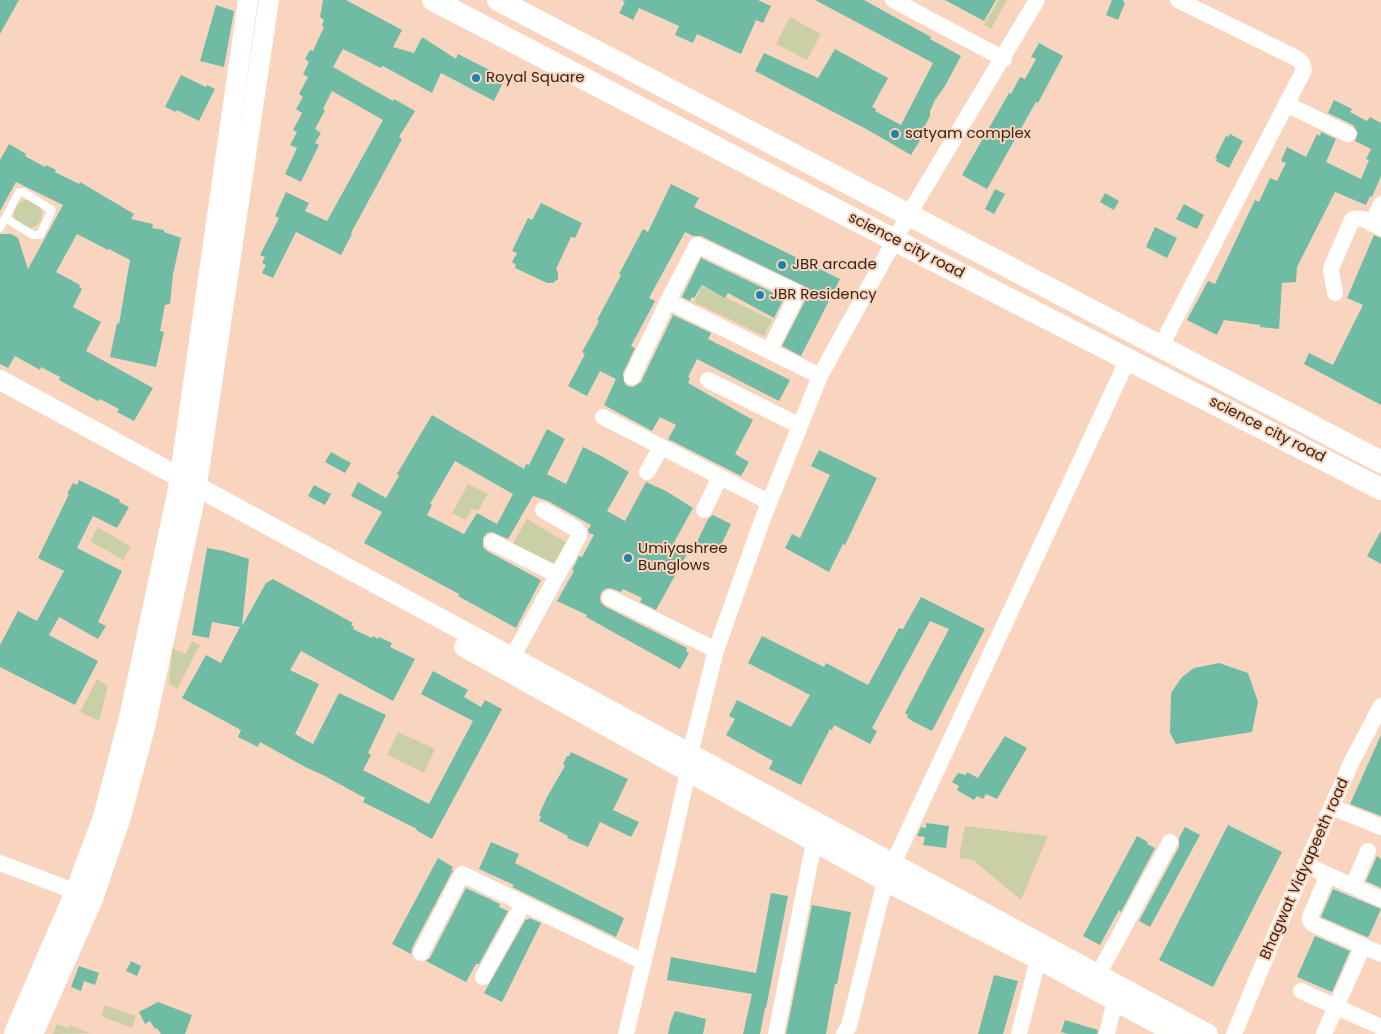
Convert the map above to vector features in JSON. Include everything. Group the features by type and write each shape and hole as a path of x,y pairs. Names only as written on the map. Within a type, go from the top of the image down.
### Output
{"main road":[{"name":"science city road","path":"433,0 894,240 1381,489"},
{"path":"498,0 1381,462"}],"street":[{"path":"187,487 248,0"},
{"path":"20,1034 121,817 140,746 187,487 269,0"},
{"path":"893,0 1004,59"},
{"path":"626,1034 716,650 769,502 820,376 909,214 1004,59 1037,0"},
{"path":"1161,346 1304,70 1302,63 1178,0"},
{"path":"1286,104 1348,134"},
{"path":"1335,294 1331,270 1352,220 1361,218 1377,226 1381,204"},
{"path":"632,377 668,301 697,246 798,293 769,351"},
{"path":"668,301 820,376"},
{"path":"844,1034 849,1026 889,872 1128,359"},
{"path":"0,380 187,487 889,872 1038,959 1176,1034"},
{"path":"708,380 800,426"},
{"path":"0,395 187,487 512,658 689,763 814,842 889,872 1098,975 1208,1034"},
{"path":"603,417 769,502"},
{"path":"647,472 662,447"},
{"path":"704,510 720,477"},
{"path":"512,658 579,536 579,532 544,510"},
{"path":"492,542 558,575"},
{"path":"610,598 716,650"},
{"name":"Bhagwat Vidyapeeth road","path":"1234,1034 1352,761 1376,727 1381,706"},
{"path":"1332,807 1381,827"},
{"path":"776,1034 814,842"},
{"path":"1098,975 1170,842"},
{"path":"1353,886 1368,851"},
{"path":"0,863 84,895"},
{"path":"1306,865 1381,899"},
{"path":"421,953 462,874 644,962"},
{"path":"1324,1034 1336,1007 1375,948 1313,924 1310,920 1328,875"},
{"path":"483,977 523,904"},
{"path":"1019,1034 1038,959"},
{"path":"1301,991 1381,1028"},
{"path":"1108,1034 1115,1000"}],"lane":[{"path":"0,228 5,218 19,192 23,192 52,210 40,235 37,236 33,236 5,218"}],"green space":[{"path":"998,0 1007,0 991,29 984,25"},
{"path":"790,17 821,34 807,60 776,44"},
{"path":"28,200 38,204 42,214 38,224 28,228 18,224 14,214 18,204"},
{"path":"702,286 772,320 764,336 694,302"},
{"path":"468,484 488,494 478,511 472,508 466,520 452,513"},
{"path":"527,519 566,542 552,566 513,543"},
{"path":"98,527 131,547 123,560 90,541"},
{"path":"192,641 200,645 177,689 169,683 172,648 186,654"},
{"path":"97,679 108,686 99,721 80,712"},
{"path":"398,732 435,749 424,773 387,755"},
{"path":"965,826 1048,836 1021,900 973,860 959,858"},
{"path":"105,1005 136,1016 132,1028 101,1016"},
{"path":"57,1024 68,1028 70,1025 90,1033 53,1034"}],"building":[{"path":"0,0 19,0 0,34"},
{"path":"323,0 346,0 402,30 393,47 414,53 422,37 456,59 458,54 505,78 494,101 441,73 432,93 383,66 381,68 343,49 333,67 393,101 394,99 415,111 399,137 402,139 341,255 296,232 273,278 262,273 266,265 262,263 265,257 260,255 279,218 275,216 286,192 309,203 305,211 327,221 383,120 332,91 315,129 321,133 315,143 319,145 301,182 285,174 297,148 290,145 297,132 293,130 302,113 296,109 303,97 299,94 308,77 303,74 309,62 305,59 310,50 313,51 324,27 322,25 324,20 320,17"},
{"path":"622,0 758,0 771,6 763,23 756,20 741,54 697,34 693,43 675,35 679,26 639,8 633,20 619,13 625,2"},
{"path":"815,0 864,0 961,56 935,100 930,116 920,136 922,137 911,155 868,130 755,71 764,53 818,78 835,49 888,78 872,107 876,109 875,111 901,125 933,63"},
{"path":"945,0 996,0 984,21"},
{"path":"1112,0 1124,0 1123,2 1125,3 1118,20 1106,15"},
{"path":"216,5 234,11 224,67 200,61"},
{"path":"1039,43 1063,56 1038,103 1036,102 987,189 962,175 1009,93 1011,94 1020,77 1025,79 1036,59 1031,57"},
{"path":"181,75 206,87 207,85 215,89 199,121 177,110 176,112 165,107"},
{"path":"1334,100 1352,109 1350,112 1367,121 1370,117 1381,123 1381,176 1372,197 1370,196 1366,205 1335,192 1297,267 1296,282 1282,283 1279,329 1224,320 1217,335 1187,320 1208,281 1215,284 1255,200 1259,202 1270,178 1277,181 1286,163 1281,161 1287,147 1306,157 1317,134 1320,136 1321,132 1336,139 1326,162 1361,179 1369,160 1366,159 1371,149 1355,141 1358,133 1353,125 1328,113"},
{"path":"1230,134 1243,141 1229,168 1216,161 1217,159 1215,158 1226,136 1228,137"},
{"path":"9,144 26,154 25,156 45,167 46,165 56,170 55,172 79,184 80,182 134,214 131,219 153,224 152,228 164,230 164,232 181,238 173,274 170,304 165,305 160,331 164,332 156,367 110,357 117,323 119,324 130,260 77,234 56,272 80,285 79,287 82,289 73,307 101,322 86,351 153,388 134,421 117,412 119,409 100,399 98,401 59,380 60,377 41,367 40,370 15,356 8,368 0,364 0,234 11,234 18,238 28,269 63,205 16,182 0,211 0,160"},
{"path":"671,184 699,198 694,207 840,279 801,356 782,346 807,297 806,287 701,236 693,236 685,232 649,298 655,301 631,346 635,348 623,373 624,382 627,386 633,387 641,382 673,315 711,333 708,339 790,380 779,401 697,359 688,377 690,378 688,383 753,420 735,454 749,462 741,476 668,439 676,425 660,417 652,431 604,405 616,379 600,371 587,396 568,386 585,354 582,352 599,321 597,320 621,275 619,274 643,229 648,232"},
{"path":"995,189 1005,194 994,214 985,209"},
{"path":"1105,193 1119,201 1114,210 1100,202"},
{"path":"541,203 582,223 575,238 571,237 556,269 558,279 553,283 547,283 515,268 516,265 512,262 517,253 512,251 528,218 532,220"},
{"path":"1184,204 1204,215 1197,229 1176,219"},
{"path":"1155,227 1177,238 1167,258 1146,247"},
{"path":"1374,235 1381,238 1381,405 1304,364 1309,353 1333,365 1363,305 1347,298"},
{"path":"701,258 784,298 774,318 728,293 725,298 702,285 690,301 682,297"},
{"path":"432,415 524,469 526,464 529,465 547,429 565,439 547,474 566,484 583,447 603,457 629,472 607,511 625,521 646,482 666,491 693,508 672,546 687,554 656,610 640,602 642,598 623,589 621,592 610,588 605,589 601,593 600,598 601,603 606,607 687,648 686,651 689,653 680,669 586,617 587,615 557,601 574,571 572,570 579,556 582,557 594,535 589,533 588,530 591,525 548,501 533,496 508,539 492,532 487,533 483,538 483,547 487,551 541,580 516,628 458,596 459,594 364,543 382,512 351,496 358,482 386,498 399,476 397,474","holes":["455,461 513,494 497,524 477,513 464,534 427,515 432,505 430,504"]},
{"path":"819,450 877,478 845,545 843,544 829,572 785,548 792,534 800,538 830,475 811,466"},
{"path":"331,452 351,463 345,473 325,462"},
{"path":"79,480 120,500 119,502 129,507 117,528 93,516 77,548 122,571 98,622 106,626 98,639 59,617 49,635 98,661 75,705 0,667 0,645 18,611 37,621 64,571 38,558 69,494 67,494 73,483 77,485"},
{"path":"314,485 331,494 325,505 308,496"},
{"path":"713,515 731,524 717,554 696,544 708,519"},
{"path":"1381,531 1381,564 1367,556"},
{"path":"207,548 249,559 242,626 266,583 273,579 353,623 351,625 354,627 353,629 372,638 373,636 378,639 379,637 392,643 390,647 415,659 393,701 301,651 290,670 319,684 295,734 313,744 339,693 386,715 368,753 371,755 363,770 429,804 473,721 421,694 433,671 468,690 464,697 481,707 485,700 502,709 432,839 417,829 363,802 365,798 323,775 260,742 258,747 238,737 241,730 182,698 206,655 221,663 240,627 212,622 209,638 192,635"},
{"path":"921,597 985,629 932,731 912,721 905,713 949,629 930,621 872,728 877,731 870,744 834,725 832,730 830,729 801,785 769,769 773,761 726,735 735,719 729,716 737,700 791,727 810,695 748,663 762,636 824,667 826,663 868,685 899,628 903,629"},
{"path":"1219,663 1248,673 1258,702 1252,732 1176,744 1170,733 1171,693 1182,677 1194,668"},
{"path":"1381,735 1381,816 1350,804"},
{"path":"1005,736 1027,748 997,799 986,794 983,799 977,796 974,800 957,790 959,786 952,782 958,773 966,775 967,772 978,778"},
{"path":"571,752 628,779 613,810 639,822 631,837 600,822 588,847 567,838 568,836 539,821 541,817 539,815 547,797 565,766 563,764 567,756"},
{"path":"926,823 949,826 946,848 923,845 925,837 917,836 921,827 926,828"},
{"path":"1228,825 1282,852 1213,987 1159,960"},
{"path":"1185,827 1200,835 1150,927 1139,921 1179,847 1179,838"},
{"path":"1137,836 1155,848 1121,912 1119,910 1100,945 1083,936"},
{"path":"491,842 519,854 515,863 624,918 616,937 479,869"},
{"path":"1377,856 1381,859 1381,888 1366,881"},
{"path":"438,858 453,867 451,870 453,870 412,948 411,954 392,944"},
{"path":"466,888 500,904 499,907 508,911 479,964 476,964 466,982 426,961 430,958"},
{"path":"1333,889 1381,909 1369,936 1367,937 1321,917"},
{"path":"771,893 788,896 766,1008 760,1034 743,1034 752,994 667,980 671,957 756,973"},
{"path":"812,905 851,912 837,984 835,984 826,1034 786,1034"},
{"path":"529,918 541,923 502,1002 484,993 526,919 528,920"},
{"path":"1315,936 1350,951 1332,992 1297,977"},
{"path":"131,961 141,966 137,976 126,971"},
{"path":"79,966 99,973 95,985 84,981 81,991 71,987"},
{"path":"994,975 1018,981 1003,1034 978,1034"},
{"path":"158,1002 192,1015 185,1034 161,1034 150,1021 145,1024 139,1012"},
{"path":"675,1011 706,1019 703,1034 668,1034"},
{"path":"1065,1020 1098,1030 1097,1034 1069,1034 1061,1032"}],"place":[{"name":"Royal Square","path":"476,78"},
{"name":"satyam complex","path":"895,134"},
{"name":"JBR arcade","path":"782,265"},
{"name":"JBR Residency","path":"760,295"},
{"name":"Umiyashree Bunglows","path":"628,558"}]}
